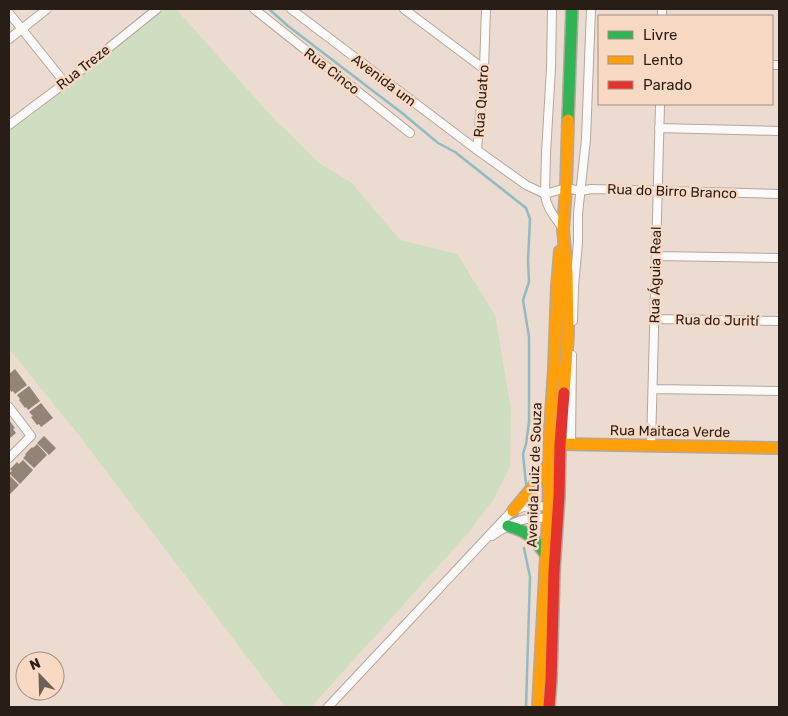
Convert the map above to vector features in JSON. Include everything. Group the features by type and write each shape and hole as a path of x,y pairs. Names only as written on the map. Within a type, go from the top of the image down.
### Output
{"main road":[{"name":"Avenida Luiz de Souza","path":"538,707 546,555 566,444 568,334 566,254 563,229 572,9"},
{"name":"Avenida Luiz de Souza","path":"549,707 554,571 550,428 559,257 564,245"},
{"name":"Rua Maitaca Verde","path":"566,444 779,448"},
{"path":"513,511 542,476 550,461"},
{"path":"508,526 522,529 532,535 546,555"}],"street":[{"path":"9,39 47,9"},
{"name":"Rua Treze","path":"9,125 157,9"},
{"name":"Rua Cinco","path":"254,9 410,132"},
{"name":"Avenida um","path":"291,9 478,150"},
{"path":"404,9 484,69"},
{"name":"Rua Quatro","path":"486,9 478,150 526,185 544,194"},
{"path":"552,9 552,68 544,194 550,210 563,229"},
{"path":"566,444 578,214 586,130 591,9"},
{"path":"9,13 65,82"},
{"name":"Rua Águia Real","path":"651,446 660,105"},
{"path":"659,128 779,131"},
{"path":"544,194 566,188"},
{"name":"Rua do Birro Branco","path":"566,188 581,191 591,189 658,190 779,194"},
{"path":"656,256 779,258"},
{"name":"Rua do Jurití","path":"654,318 779,321"},
{"path":"653,389 779,391"},
{"path":"9,407 31,436 9,458"},
{"path":"328,707 502,520 523,506 553,512"},
{"path":"478,546 508,526 527,518 553,512"}],"green space":[{"path":"165,9 176,9 273,118 319,163 352,183 400,240 457,254 495,315 511,410 510,467 495,497 469,532 311,707 285,707 78,434 9,349 9,123"}],"building":[{"path":"15,369 27,385 15,394 9,388 9,374"},
{"path":"29,386 40,401 28,410 17,395"},
{"path":"41,403 53,418 41,427 39,424 37,425 29,412"},
{"path":"9,420 16,433 9,439"},
{"path":"44,436 56,448 49,455 37,443"},
{"path":"37,444 47,455 34,468 23,458"},
{"path":"23,460 33,470 20,484 9,473 12,471 10,469 17,462 19,464"},
{"path":"9,475 19,485 9,495"}],"waterway":[{"path":"269,9 288,26 402,113 438,143 455,152 526,208 530,219 529,282 523,300 529,337 529,422 523,454 526,484"},
{"path":"524,548 530,577 526,707"}],"traffic: fast":[{"path":"568,120 572,9"},
{"path":"508,526 521,530 530,536 546,555"}],"traffic: slow":[{"path":"564,393 568,334 567,274 563,229 568,120"},
{"path":"538,707 560,251"},
{"path":"560,444 779,448"},
{"path":"513,511 542,476 548,465"}],"traffic: jam":[{"path":"549,707 560,444 564,393"}]}
